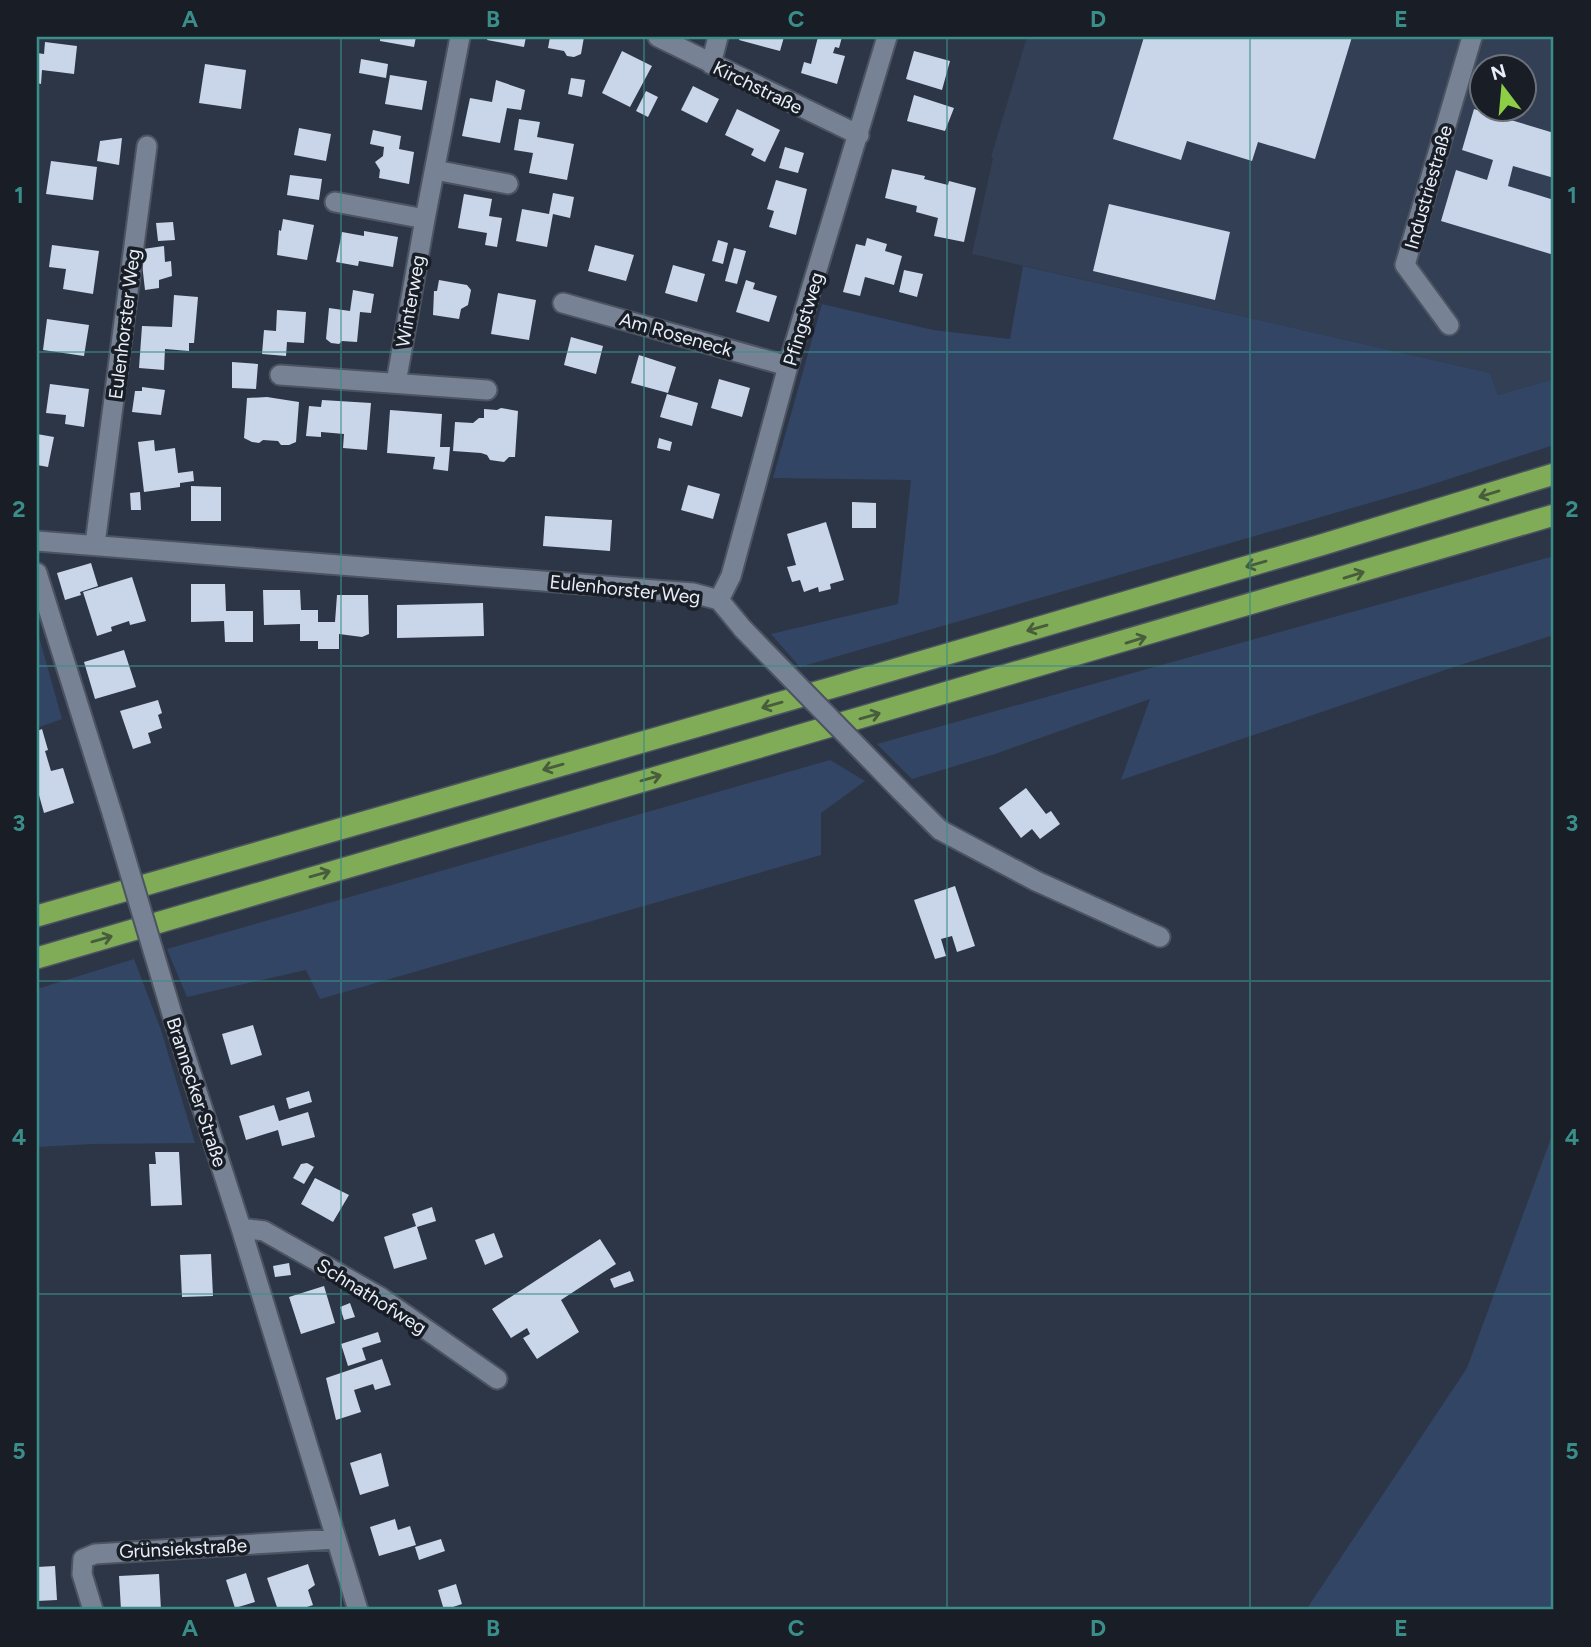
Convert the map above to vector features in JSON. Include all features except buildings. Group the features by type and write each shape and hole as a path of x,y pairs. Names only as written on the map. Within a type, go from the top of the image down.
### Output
{"highway":[{"path":"37,916 1308,549 1554,474"},
{"path":"37,958 528,813 1114,647 1554,515"}],"street":[{"name":"Winterweg","path":"396,383 460,37"},
{"name":"Kirchstraße","path":"658,37 859,135"},
{"path":"711,64 718,37"},
{"name":"Pfingstweg","path":"719,600 731,576 788,366 887,37"},
{"name":"Industriestraße","path":"1449,325 1405,265 1472,37"},
{"name":"Eulenhorster Weg","path":"95,544 147,146"},
{"path":"435,170 508,184"},
{"path":"335,202 425,219"},
{"name":"Am Roseneck","path":"563,303 788,366"},
{"path":"280,375 486,390"},
{"name":"Eulenhorster Weg","path":"37,541 693,593 719,600 743,629 940,830 1036,881 1160,937"},
{"name":"Brannecker Straße","path":"37,573 358,1610"},
{"name":"Schnathofweg","path":"241,1228 264,1231 380,1297 497,1379"},
{"name":"Grünsiekstraße","path":"93,1610 82,1574 83,1559 95,1554 336,1539"}],"shaded area":[{"path":"1027,37 1554,37 1554,379 1498,395 1490,373 972,254 993,158 991,157"},
{"path":"1023,266 1490,373 1498,395 1554,379 1554,445 1418,489 800,667 771,634 898,604 911,480 773,478 822,304 933,330 1010,339"},
{"path":"1554,556 1554,635 1121,780 1150,699 995,754 912,779 877,744"},
{"path":"37,630 62,719 37,728"},
{"path":"830,760 865,781 821,813 821,855 320,999 306,970 187,997 167,949"},
{"path":"134,959 161,1030 195,1143 37,1147 37,989"},
{"path":"1554,1130 1554,1610 1306,1610 1467,1368"}]}
